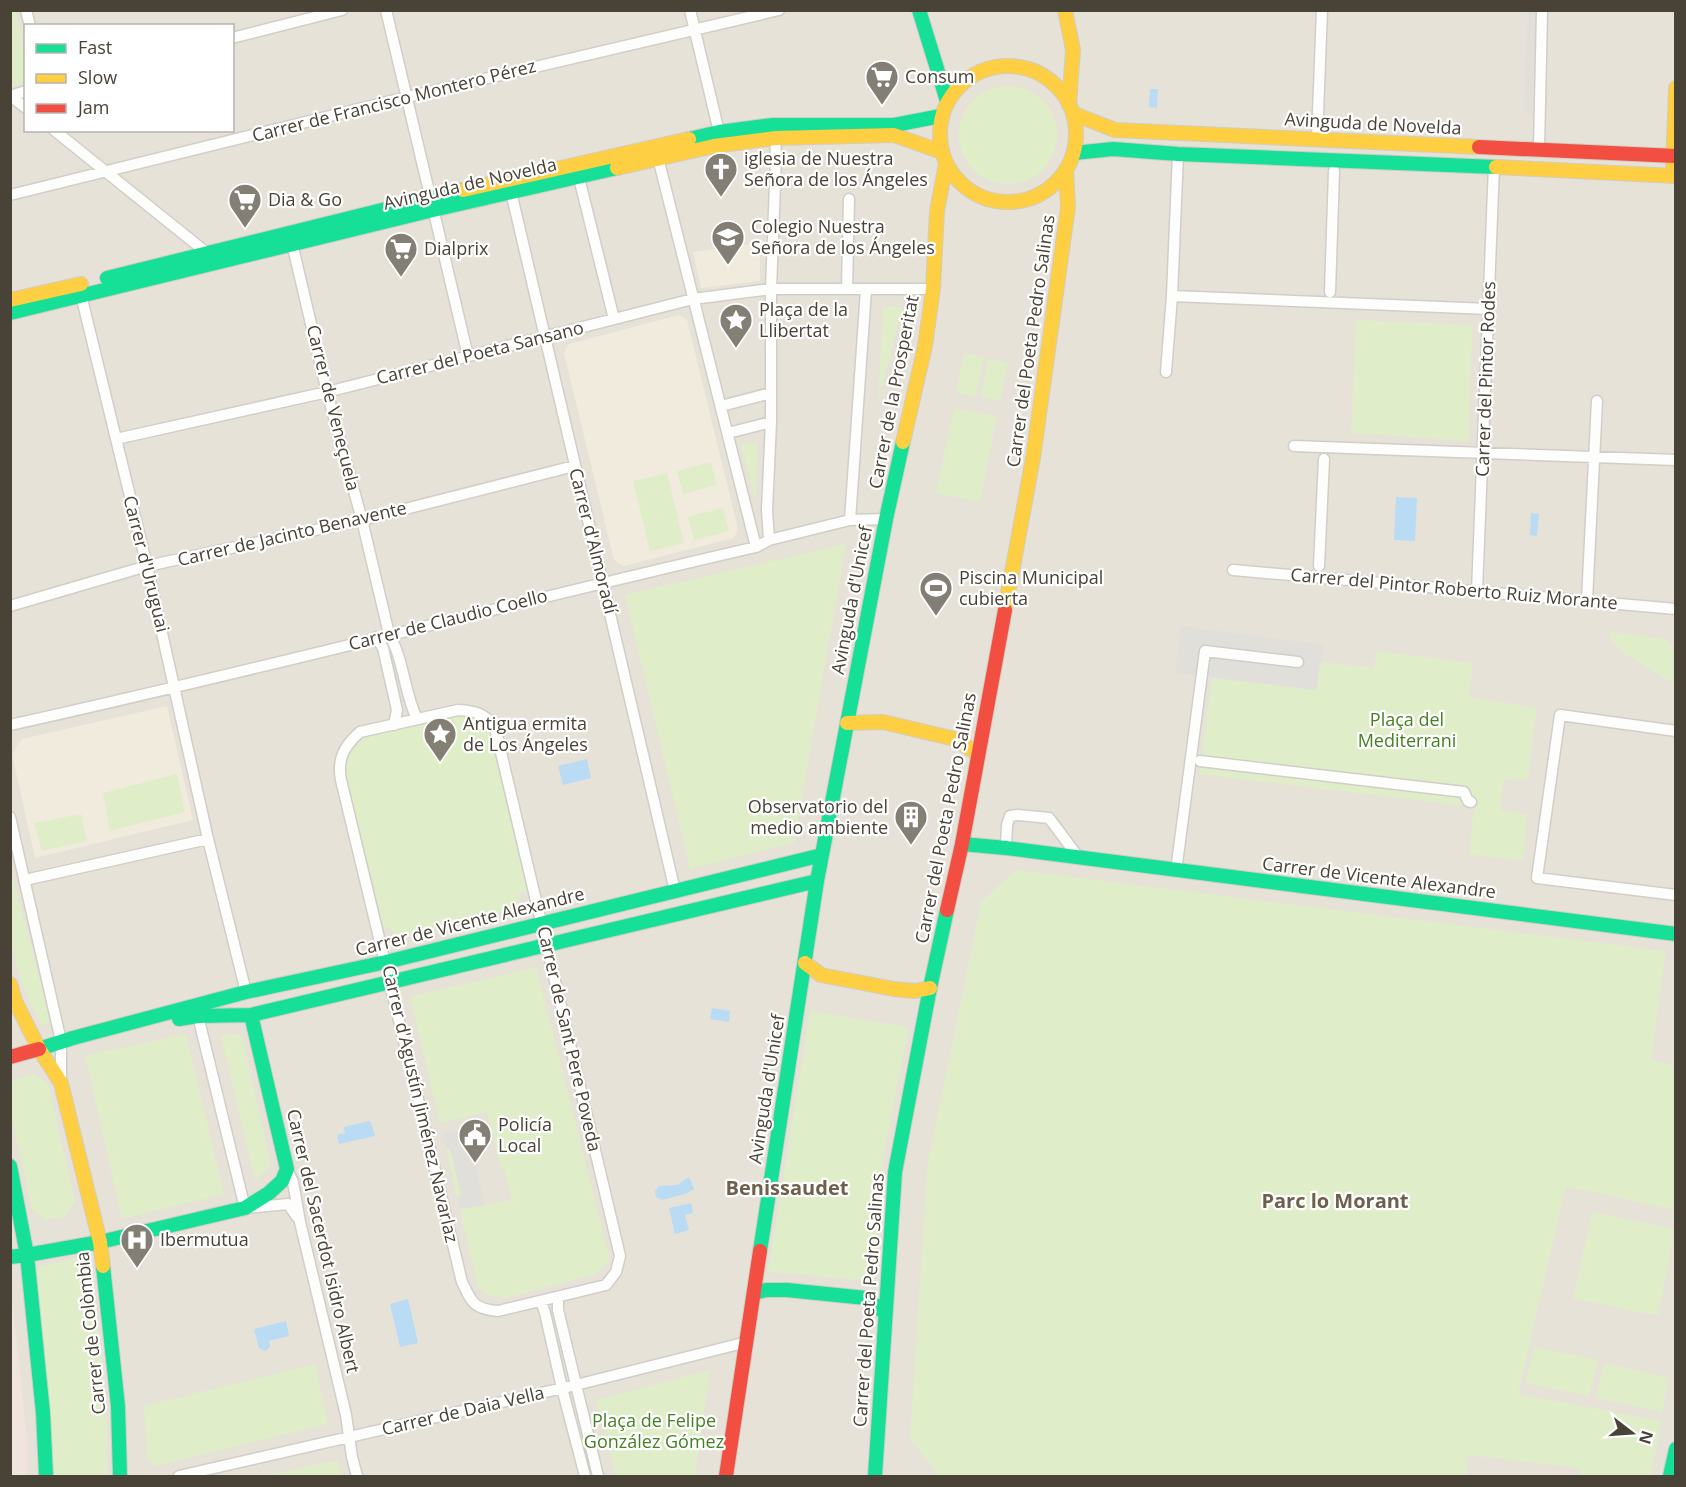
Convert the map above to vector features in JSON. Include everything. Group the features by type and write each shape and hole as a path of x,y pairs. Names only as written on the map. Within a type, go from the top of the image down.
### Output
{"main road":[{"path":"919,10 947,101"},
{"path":"1065,10 1073,50 1072,110 1076,128 1074,153 1066,169 1046,190 1032,198 1008,202 977,195 960,183 944,158 939,138 941,116 947,101 957,88 981,71 1014,66 1040,75 1059,90 1072,110"},
{"path":"1674,156 1676,88"},
{"name":"Avinguda de Novelda","path":"1072,110 1115,130 1674,156 1675,176 1494,166 1178,154 1113,149 1074,153"},
{"name":"Avinguda de Novelda","path":"431,204 511,192 579,178 775,132 894,125 941,116"},
{"name":"Avinguda de Novelda","path":"10,313 291,239 719,132 894,135 944,158"},
{"name":"Carrer de la Prosperitat","path":"886,519 925,346 933,289 937,211 944,158"},
{"name":"Carrer del Poeta Pedro Salinas","path":"874,1476 895,1172 930,988 962,844 1033,458 1068,207 1066,169"},
{"name":"Avinguda de Novelda","path":"10,300 207,253 291,239"},
{"name":"Avinguda d'Unicef","path":"726,1476 817,881 886,519"},
{"path":"847,723 883,722 955,739 978,754"},
{"name":"Carrer de Vicente Alexandre","path":"962,844 1676,934"},
{"name":"Carrer de Vicente Alexandre","path":"39,1049 61,1041 246,992 386,962 822,855"},
{"name":"Carrer de Vicente Alexandre","path":"128,1024 143,1027 198,1016 250,1015 817,881"},
{"path":"805,963 821,975 915,992 930,988"},
{"name":"Carrer de Colòmbia","path":"10,984 15,1002 39,1049 61,1083 100,1242 118,1406 120,1476"},
{"name":"Carrer del Sacerdot Isidro Albert","path":"250,1015 287,1169"},
{"path":"10,1058 39,1049"},
{"path":"10,1166 27,1255 43,1413 46,1476"},
{"path":"10,1257 100,1242 244,1208 269,1193 282,1181 287,1169"},
{"path":"754,1293 766,1290 787,1290 866,1298 885,1313"},
{"path":"1670,1476 1675,1452"}],"street":[{"path":"234,37 342,10"},
{"path":"386,10 468,356"},
{"path":"690,10 719,132"},
{"name":"Carrer de Francisco Montero Pérez","path":"10,195 407,97 779,10"},
{"path":"1317,140 1322,10"},
{"path":"1539,148 1542,10"},
{"path":"10,96 24,106"},
{"path":"57,132 207,253"},
{"path":"769,540 775,132"},
{"path":"1166,372 1172,296 1178,154"},
{"path":"658,158 756,547"},
{"name":"Carrer del Pintor Rodes","path":"1476,591 1494,166"},
{"path":"1330,292 1334,171"},
{"path":"579,178 614,318"},
{"name":"Carrer d'Almoradí","path":"511,192 675,891"},
{"path":"847,289 849,199"},
{"name":"Carrer de Veneçuela","path":"291,239 327,392 362,520 389,634 395,645 410,706 417,719"},
{"name":"Carrer del Poeta Sansano","path":"116,439 327,392 693,299 771,289 933,289"},
{"name":"Carrer de la Prosperitat","path":"850,520 866,290"},
{"name":"Carrer d'Uruguai","path":"81,295 175,688"},
{"path":"1172,296 1489,309"},
{"path":"721,406 771,393"},
{"path":"1587,600 1597,401"},
{"path":"728,433 771,422"},
{"path":"1294,446 1676,460"},
{"path":"1319,566 1324,459"},
{"name":"Carrer de Jacinto Benavente","path":"10,606 147,566 362,520 574,466"},
{"path":"747,510 760,509 768,504"},
{"name":"Carrer de Claudio Coello","path":"10,725 175,688 603,582 756,547 769,540 850,520 886,519"},
{"name":"Carrer del Pintor Roberto Ruiz Morante","path":"1233,570 1676,609"},
{"path":"376,638 383,648 397,710 394,725"},
{"path":"1176,871 1206,651 1298,662"},
{"path":"175,688 208,838 246,992"},
{"name":"Carrer de Sant Pere Poveda","path":"394,725 458,710 478,711 495,727 620,1256 616,1272 606,1285 540,1301"},
{"path":"1676,731 1560,715 1537,878 1676,895"},
{"name":"Carrer d'Agustín Jiménez Navarlaz","path":"394,725 360,732 350,741 339,763 341,780 462,1282 471,1302 482,1310 498,1311 540,1301"},
{"path":"1200,761 1464,792 1468,801 1471,802"},
{"path":"1006,848 1007,825 1010,816 1049,818 1079,858"},
{"name":"Carrer de Colòmbia","path":"10,817 61,1041 61,1083"},
{"path":"26,880 208,838"},
{"path":"198,1016 244,1208 288,1204 300,1222"},
{"name":"Carrer del Sacerdot Isidro Albert","path":"287,1169 293,1182 300,1222 342,1395 357,1476"},
{"path":"558,1297 558,1310 598,1476"},
{"path":"540,1301 545,1313 585,1476"},
{"name":"Carrer de Daia Vella","path":"179,1476 576,1385 747,1342"}],"shaded area":[{"path":"10,11 1675,11 1675,1476 11,1476"},
{"path":"1528,11 1536,11 1532,117 1524,110"},
{"name":"Colegio Nuestra Señora de los Ángeles","path":"760,243 760,281 701,288 693,252"},
{"path":"679,315 687,320 738,529 734,538 624,566 614,560 564,353 569,344"},
{"path":"1181,626 1323,645 1316,690 1175,673"},
{"path":"167,706 193,820 35,858 12,754 22,739"},
{"path":"467,1128 485,1205 460,1209 457,1197 461,1196 453,1160 450,1149 446,1149 442,1134"},
{"path":"10,1281 27,1439 27,1476 11,1476"}],"green space":[{"path":"10,11 16,11 24,47 24,82 11,87"},
{"path":"1008,86 1027,90 1043,100 1053,116 1057,135 1053,154 1043,170 1027,180 1008,184 989,180 973,170 963,154 959,135 963,116 973,100 989,90"},
{"path":"883,306 902,308 878,402"},
{"path":"1356,320 1472,325 1469,441 1351,433"},
{"path":"964,353 984,357 976,397 956,393"},
{"path":"988,359 1008,363 1000,401 981,397"},
{"path":"954,408 997,416 980,502 936,493"},
{"path":"757,442 756,496 754,496 741,445"},
{"path":"711,462 717,485 683,494 677,471"},
{"path":"667,473 684,543 650,551 633,481"},
{"path":"723,508 729,531 694,540 688,517"},
{"path":"846,544 794,843 690,869 625,595"},
{"path":"1611,632 1665,639 1673,647 1673,683 1623,653 1609,637"},
{"name":"Plaça del Mediterrani","path":"1377,651 1473,663 1469,697 1537,708 1528,779 1504,780 1500,810 1527,815 1523,861 1469,854 1474,807 1199,774 1212,678 1316,690 1321,662 1374,668"},
{"path":"463,714 482,720 489,730 527,891 518,894 521,906 396,939 391,927 384,929 344,767 345,760 351,747 363,738"},
{"path":"177,774 185,812 110,831 103,793"},
{"path":"81,814 87,841 42,851 34,823"},
{"path":"11,870 51,1022 42,1025 26,992 12,943 10,932"},
{"path":"1016,870 1666,951 1651,1061 1675,1065 1675,1210 1566,1186 1518,1394 1661,1421 1651,1476 1579,1476 1579,1468 1468,1455 1466,1476 939,1476 910,1438 927,1167 981,902"},
{"path":"536,967 610,1260 596,1274 505,1298 487,1295 478,1287 460,1209 512,1200 504,1169 501,1169 487,1112 440,1123 410,997"},
{"path":"810,1011 909,1027 883,1158 875,1281 768,1272"},
{"path":"186,1034 224,1194 122,1219 85,1056"},
{"path":"230,1034 242,1036 271,1166 255,1180 221,1036"},
{"path":"33,1074 48,1083 75,1201 65,1217 45,1220 32,1209 11,1114 11,1084 13,1080"},
{"path":"446,1149 450,1149 461,1196 457,1197"},
{"path":"1592,1212 1675,1229 1658,1316 1573,1298"},
{"path":"91,1255 107,1427 108,1476 55,1476 37,1267"},
{"path":"1534,1347 1598,1360 1589,1396 1526,1383"},
{"path":"1604,1363 1669,1378 1662,1412 1596,1398"},
{"path":"315,1364 328,1424 156,1466 147,1459 144,1406"},
{"name":"Plaça de Felipe González Gómez","path":"710,1370 695,1476 616,1476 596,1400"},
{"path":"337,1460 341,1476 264,1476"}],"water":[{"path":"1150,89 1158,89 1157,108 1149,107"},
{"path":"1396,497 1417,498 1415,541 1394,540"},
{"path":"1531,513 1539,514 1537,536 1530,535"},
{"path":"587,759 591,778 563,785 558,766"},
{"path":"712,1008 730,1011 729,1022 710,1019"},
{"path":"370,1121 375,1136 339,1144 337,1135 345,1133 344,1127"},
{"path":"689,1177 694,1189 685,1194 662,1200 656,1197 655,1191 659,1186 677,1185"},
{"path":"691,1203 693,1213 685,1215 689,1230 675,1234 669,1208"},
{"path":"408,1299 418,1343 400,1347 390,1304"},
{"path":"286,1321 289,1336 269,1341 270,1346 266,1351 259,1348 254,1329"}],"traffic: fast":[{"path":"919,10 947,101"},
{"path":"689,139 719,132 773,125 894,125 941,116"},
{"path":"1074,153 1113,149 1178,154 1496,167"},
{"path":"10,313 433,210 617,168"},
{"path":"107,278 463,190"},
{"path":"760,1251 817,881 886,519 903,442"},
{"path":"962,844 1676,934"},
{"path":"39,1049 246,992 386,962 822,855"},
{"path":"179,1019 198,1016 251,1015 817,881"},
{"path":"875,1476 895,1172 947,910"},
{"path":"100,1242 245,1208 269,1193 282,1181 287,1169 251,1015"},
{"path":"10,1166 27,1255 43,1413 46,1476"},
{"path":"27,1255 100,1242"},
{"path":"10,1257 27,1255"},
{"path":"103,1266 118,1406 120,1476"},
{"path":"754,1293 766,1290 787,1290 866,1298 885,1313"},
{"path":"1670,1476 1676,1449"}],"traffic: slow":[{"path":"1065,10 1073,50 1069,105"},
{"path":"1008,66 1034,72 1056,86 1070,108 1076,134 1070,160 1056,182 1034,196 1008,202 982,196 960,182 946,160 940,134 946,108 960,86 982,72 1008,66"},
{"path":"1673,166 1676,88"},
{"path":"1074,114 1115,130 1479,147"},
{"path":"617,168 714,146 776,138 894,135 942,152"},
{"path":"463,190 689,139"},
{"path":"903,442 925,346 933,289 937,211 946,164"},
{"path":"1496,167 1676,176"},
{"path":"1005,610 1033,458 1068,207 1066,169"},
{"path":"10,300 81,284"},
{"path":"847,723 883,722 955,739 978,754"},
{"path":"805,963 821,975 894,989 915,991 930,988"},
{"path":"10,984 15,1001 39,1049 61,1083 100,1242 103,1266"}],"traffic: jam":[{"path":"1479,147 1676,156"},
{"path":"947,910 962,844 1005,610"},
{"path":"10,1057 39,1049"},
{"path":"726,1476 760,1251"}],"place":[{"name":"Consum","path":"882,106"},
{"name":"iglesia de Nuestra Señora de los Ángeles","path":"721,198"},
{"name":"Dia & Go","path":"245,229"},
{"name":"Colegio Nuestra Señora de los Ángeles","path":"728,266"},
{"name":"Dialprix","path":"401,278"},
{"name":"Plaça de la Llibertat","path":"736,349"},
{"name":"Piscina Municipal cubierta","path":"936,617"},
{"name":"Antigua ermita de Los Ángeles","path":"440,763"},
{"name":"Observatorio del medio ambiente","path":"911,846"},
{"name":"Policía Local","path":"475,1164"},
{"name":"Ibermutua","path":"137,1269"}],"district":[{"name":"Benissaudet","path":"787,1188"},
{"name":"Parc lo Morant","path":"1335,1201"}]}
